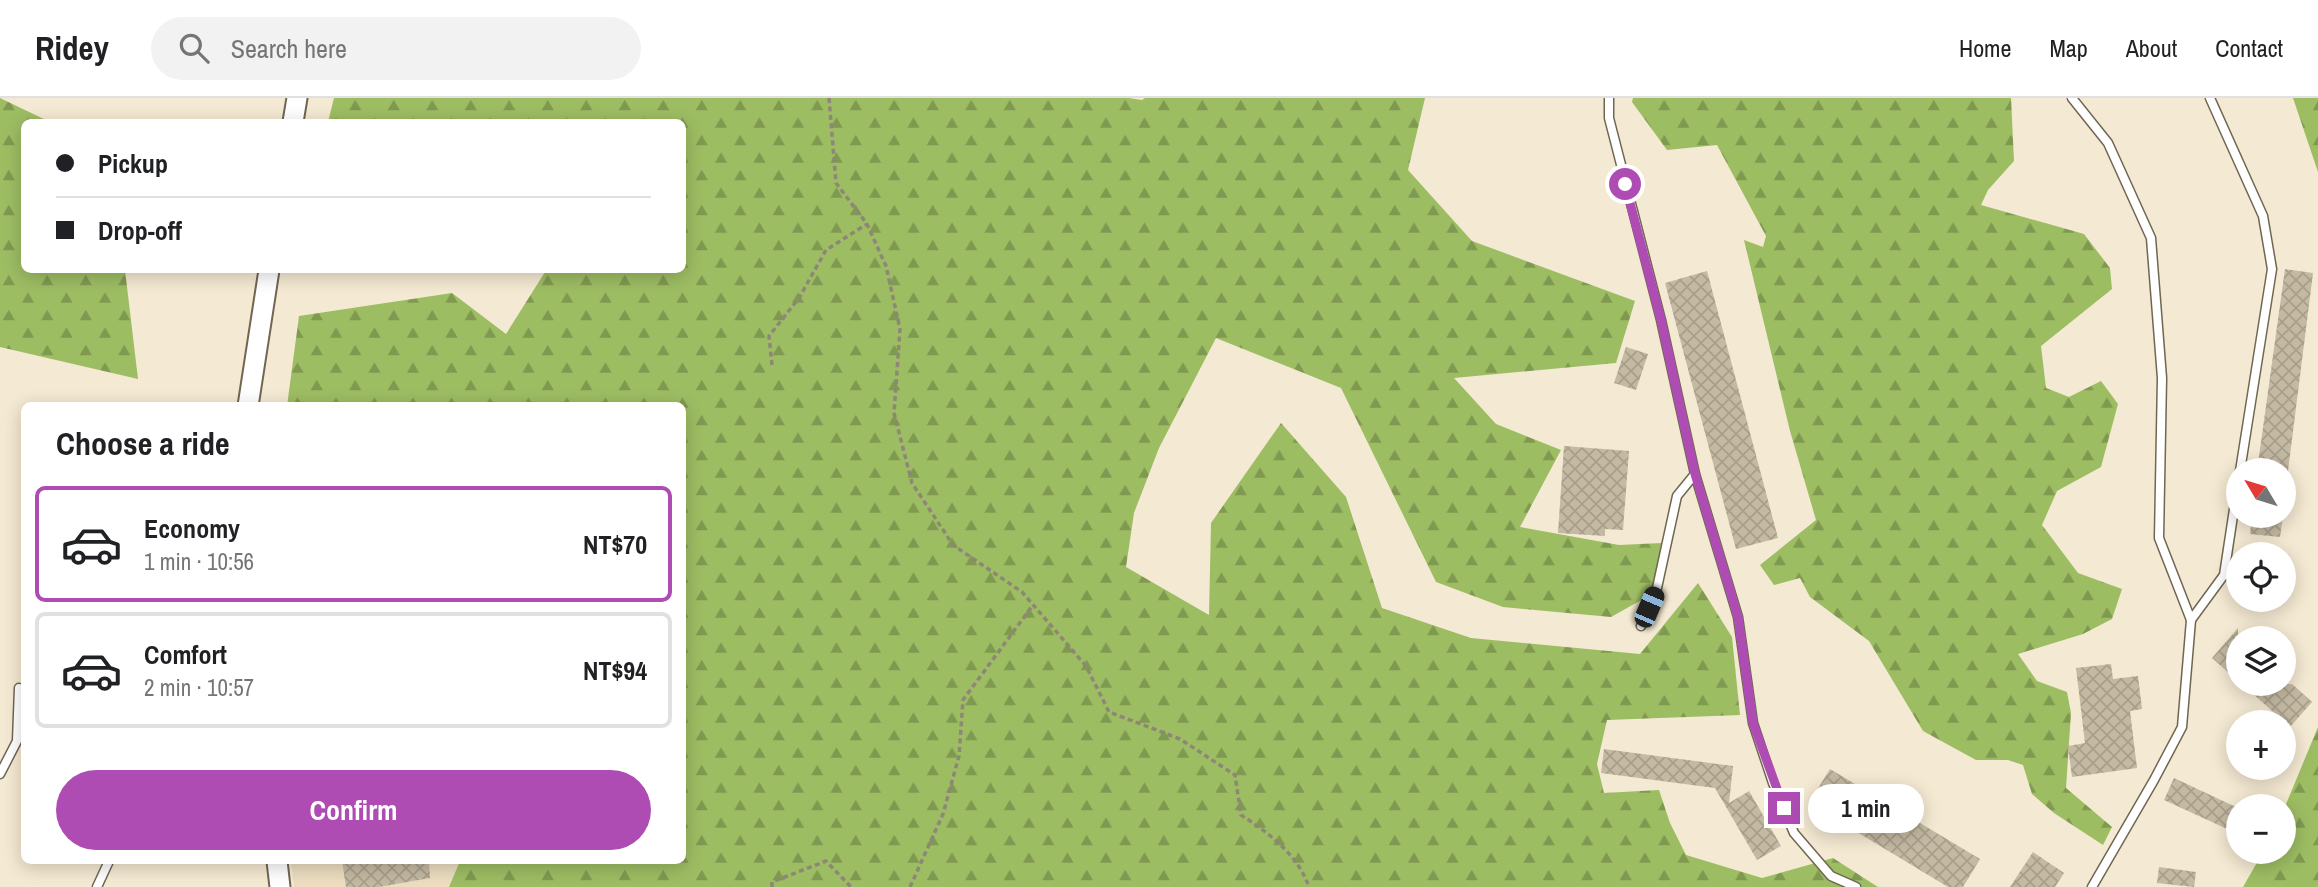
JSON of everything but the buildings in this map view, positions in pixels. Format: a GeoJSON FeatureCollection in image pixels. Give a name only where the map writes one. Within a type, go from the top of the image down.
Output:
{"type":"FeatureCollection","features":[{"type":"Feature","properties":{"kind":"street"},"geometry":{"type":"LineString","coordinates":[[294,119],[297,98]]}},
{"type":"Feature","properties":{"kind":"street"},"geometry":{"type":"LineString","coordinates":[[249,402],[270,273]]}},
{"type":"Feature","properties":{"kind":"street"},"geometry":{"type":"LineString","coordinates":[[277,864],[280,887]]}},
{"type":"Feature","properties":{"kind":"lane"},"geometry":{"type":"LineString","coordinates":[[1609,98],[1609,118],[1661,320],[1695,474],[1738,617],[1753,723],[1773,783],[1794,833],[1831,876],[1856,887]]}},
{"type":"Feature","properties":{"kind":"lane"},"geometry":{"type":"LineString","coordinates":[[2072,98],[2108,143],[2151,238],[2162,378],[2159,538],[2191,620],[2182,727],[2092,887]]}},
{"type":"Feature","properties":{"kind":"lane"},"geometry":{"type":"LineString","coordinates":[[2210,98],[2263,216],[2272,268],[2242,458]]}},
{"type":"Feature","properties":{"kind":"lane"},"geometry":{"type":"LineString","coordinates":[[1641,626],[1657,589],[1677,496],[1695,474]]}},
{"type":"Feature","properties":{"kind":"lane"},"geometry":{"type":"LineString","coordinates":[[2191,620],[2224,575],[2231,528]]}},
{"type":"Feature","properties":{"kind":"lane"},"geometry":{"type":"LineString","coordinates":[[0,774],[17,741],[19,688]]}},
{"type":"Feature","properties":{"kind":"lane"},"geometry":{"type":"LineString","coordinates":[[97,887],[108,864]]}},
{"type":"Feature","properties":{"kind":"path"},"geometry":{"type":"LineString","coordinates":[[829,98],[836,183],[867,224],[887,266],[900,328],[894,413],[912,483],[953,545],[1022,592],[1034,605],[1086,666],[1109,712],[1180,739],[1235,775],[1241,815],[1265,830],[1303,869],[1309,887]]}},
{"type":"Feature","properties":{"kind":"path"},"geometry":{"type":"LineString","coordinates":[[772,365],[769,337],[799,298],[826,250],[867,224]]}},
{"type":"Feature","properties":{"kind":"path"},"geometry":{"type":"LineString","coordinates":[[910,887],[943,814],[959,756],[963,700],[1034,605]]}},
{"type":"Feature","properties":{"kind":"path"},"geometry":{"type":"LineString","coordinates":[[772,887],[772,883],[826,861],[851,887]]}},
{"type":"Feature","properties":{"kind":"shaded area"},"geometry":{"type":"Polygon","coordinates":[[[291,864],[459,864],[449,887],[294,887],[291,864]]]}},
{"type":"Feature","properties":{"kind":"green space"},"geometry":{"type":"Polygon","coordinates":[[[0,98],[44,119],[21,119],[21,273],[125,273],[138,379],[0,347],[0,98]]]}},
{"type":"Feature","properties":{"kind":"green space"},"geometry":{"type":"Polygon","coordinates":[[[334,98],[1425,98],[1408,170],[1472,241],[1635,301],[1616,363],[1454,378],[1496,424],[1561,450],[1520,527],[1619,545],[1662,543],[1661,589],[1611,617],[1503,607],[1436,582],[1341,388],[1216,338],[1159,448],[1134,513],[1126,567],[1209,615],[1211,523],[1281,423],[1346,497],[1382,608],[1471,638],[1640,654],[1698,583],[1732,637],[1740,715],[1607,720],[1597,764],[1604,793],[1659,790],[1670,823],[1686,855],[1762,878],[1833,858],[1878,887],[449,887],[459,864],[686,864],[686,402],[288,402],[299,316],[452,293],[506,334],[544,273],[686,273],[686,119],[329,119],[334,98]]]}},
{"type":"Feature","properties":{"kind":"green space"},"geometry":{"type":"Polygon","coordinates":[[[1633,98],[2011,98],[2014,161],[1988,190],[1981,205],[2084,234],[2110,268],[2112,289],[2041,346],[2046,388],[2069,397],[2101,381],[2118,404],[2101,467],[2057,491],[2042,525],[2078,573],[2122,589],[2112,619],[2083,634],[2018,654],[2037,681],[2067,692],[2071,713],[2066,788],[2112,827],[2103,845],[2054,813],[2032,794],[2023,765],[2008,760],[1976,760],[1923,731],[1869,641],[1810,597],[1800,578],[1774,585],[1760,565],[1816,520],[1790,431],[1744,240],[1763,247],[1766,236],[1717,145],[1667,150],[1632,102],[1633,98]]]}},
{"type":"Feature","properties":{"kind":"green space"},"geometry":{"type":"Polygon","coordinates":[[[2293,98],[2318,98],[2318,172],[2293,98]]]}},
{"type":"Feature","properties":{"kind":"green space"},"geometry":{"type":"Polygon","coordinates":[[[2318,727],[2318,887],[2243,887],[2256,864],[2296,864],[2296,794],[2290,794],[2318,727]]]}},
{"type":"Feature","properties":{"kind":"route"},"geometry":{"type":"LineString","coordinates":[[1625,184],[1661,320],[1695,474],[1738,617],[1753,723],[1784,808]]}}]}
